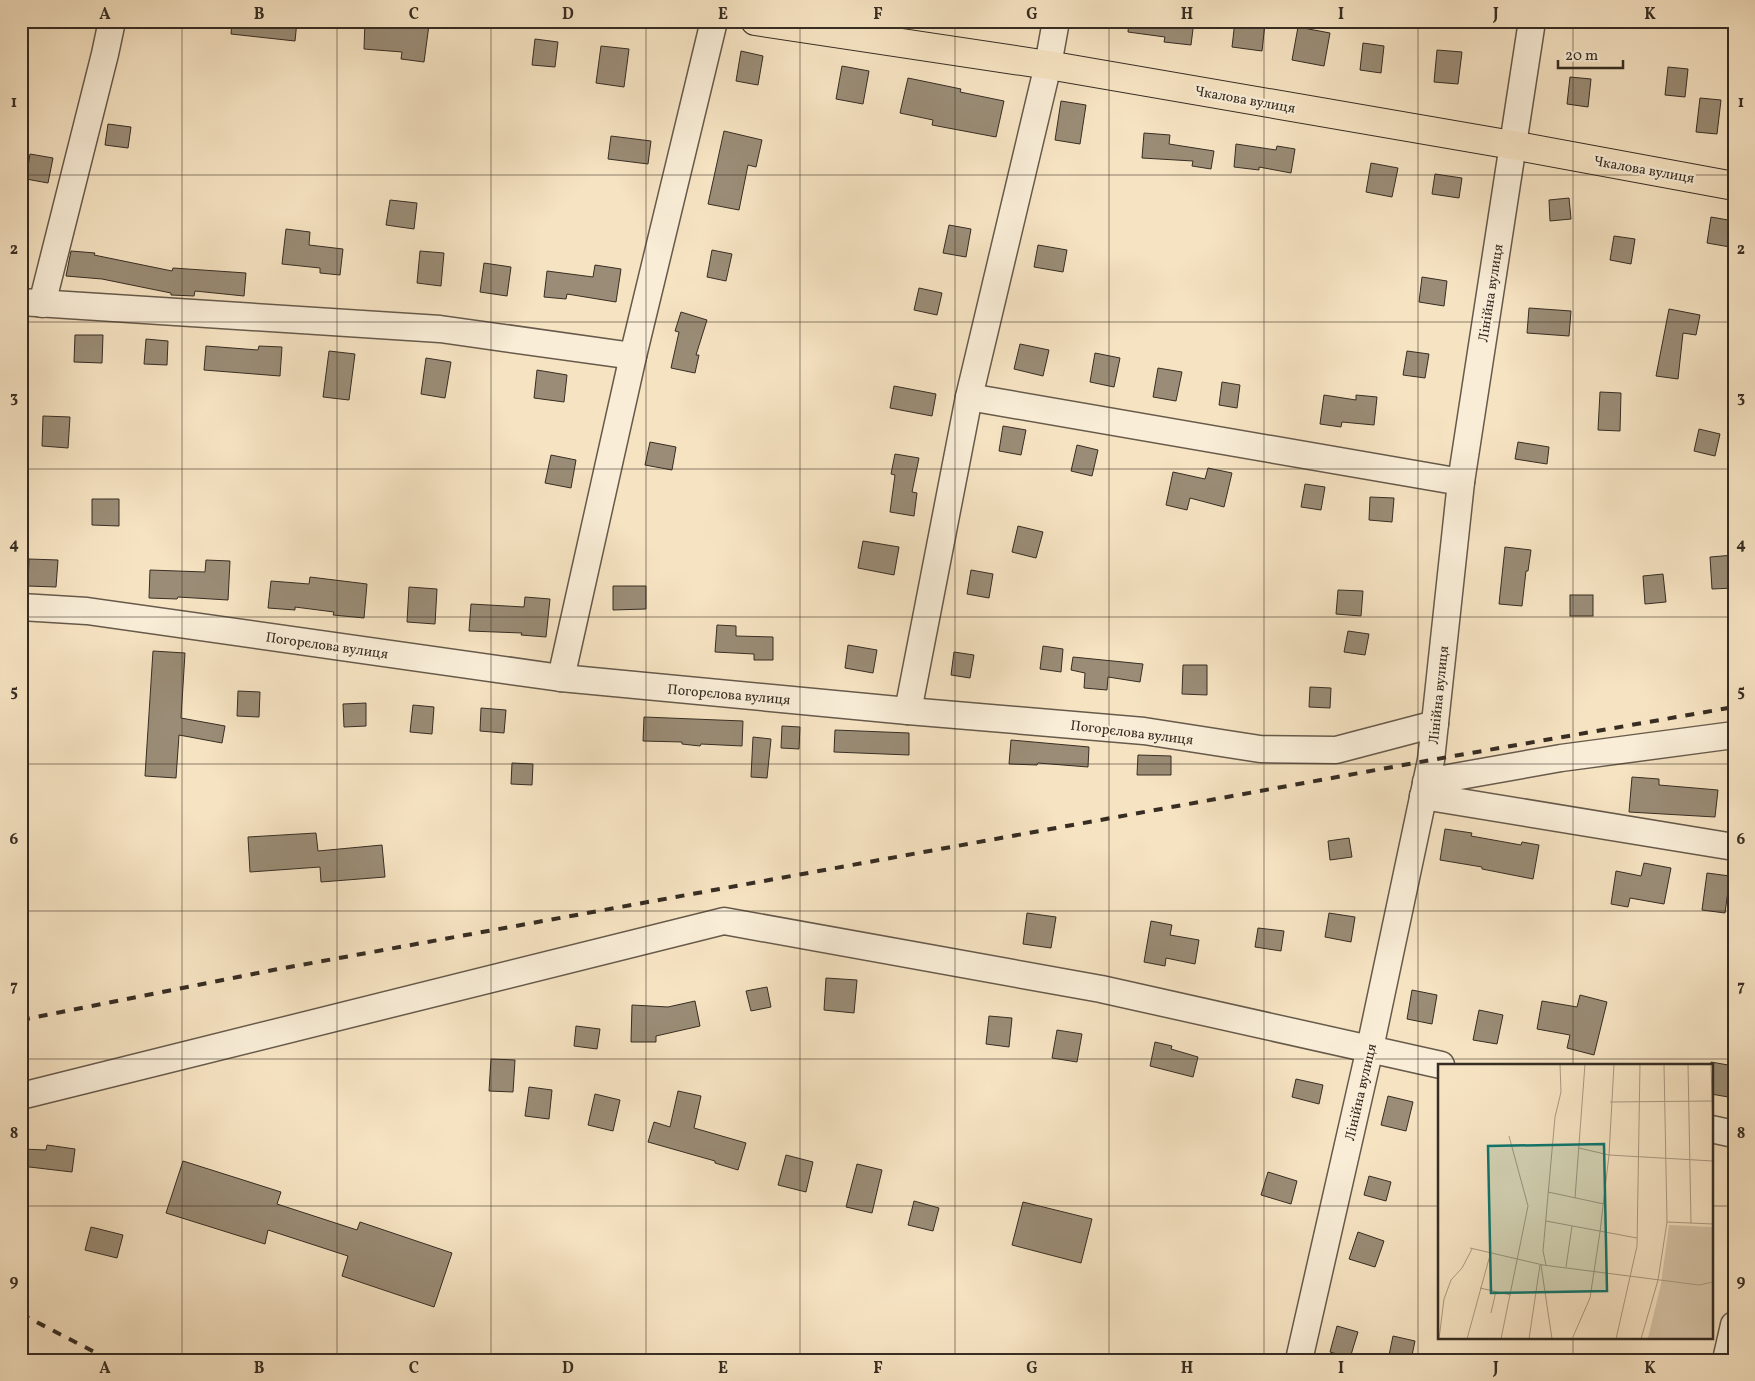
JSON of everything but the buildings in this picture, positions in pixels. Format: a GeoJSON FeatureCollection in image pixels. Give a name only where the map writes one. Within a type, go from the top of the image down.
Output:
{"type":"FeatureCollection","features":[{"type":"Feature","properties":{"kind":"main road","name":"Чкалова вулиця"},"geometry":{"type":"LineString","coordinates":[[755,21],[1048,65],[1512,145],[1734,186]]}},
{"type":"Feature","properties":{"kind":"street"},"geometry":{"type":"LineString","coordinates":[[112,21],[105,54],[31,303],[440,329],[633,356]]}},
{"type":"Feature","properties":{"kind":"street"},"geometry":{"type":"LineString","coordinates":[[561,678],[633,356],[714,21]]}},
{"type":"Feature","properties":{"kind":"street"},"geometry":{"type":"LineString","coordinates":[[908,710],[969,397],[1048,65],[1056,21]]}},
{"type":"Feature","properties":{"kind":"street","name":"Лінійна вулиця"},"geometry":{"type":"LineString","coordinates":[[1299,1360],[1370,1048],[1431,760],[1461,482],[1532,21]]}},
{"type":"Feature","properties":{"kind":"street"},"geometry":{"type":"LineString","coordinates":[[969,397],[1461,482]]}},
{"type":"Feature","properties":{"kind":"street","name":"Погорєлова вулиця"},"geometry":{"type":"LineString","coordinates":[[21,607],[87,611],[561,678],[1144,731],[1260,749],[1336,750],[1435,724]]}},
{"type":"Feature","properties":{"kind":"street"},"geometry":{"type":"LineString","coordinates":[[1425,789],[1561,758],[1734,735]]}},
{"type":"Feature","properties":{"kind":"street"},"geometry":{"type":"LineString","coordinates":[[1425,789],[1734,847]]}},
{"type":"Feature","properties":{"kind":"street"},"geometry":{"type":"LineString","coordinates":[[21,1096],[724,921],[1101,989],[1438,1064]]}},
{"type":"Feature","properties":{"kind":"street"},"geometry":{"type":"LineString","coordinates":[[1712,1129],[1734,1134]]}},
{"type":"Feature","properties":{"kind":"street"},"geometry":{"type":"LineString","coordinates":[[1726,1360],[1734,1325]]}},
{"type":"Feature","properties":{"kind":"railway"},"geometry":{"type":"LineString","coordinates":[[21,1020],[273,970],[1431,760],[1734,707]]}},
{"type":"Feature","properties":{"kind":"railway"},"geometry":{"type":"LineString","coordinates":[[21,1314],[110,1360]]}}]}
